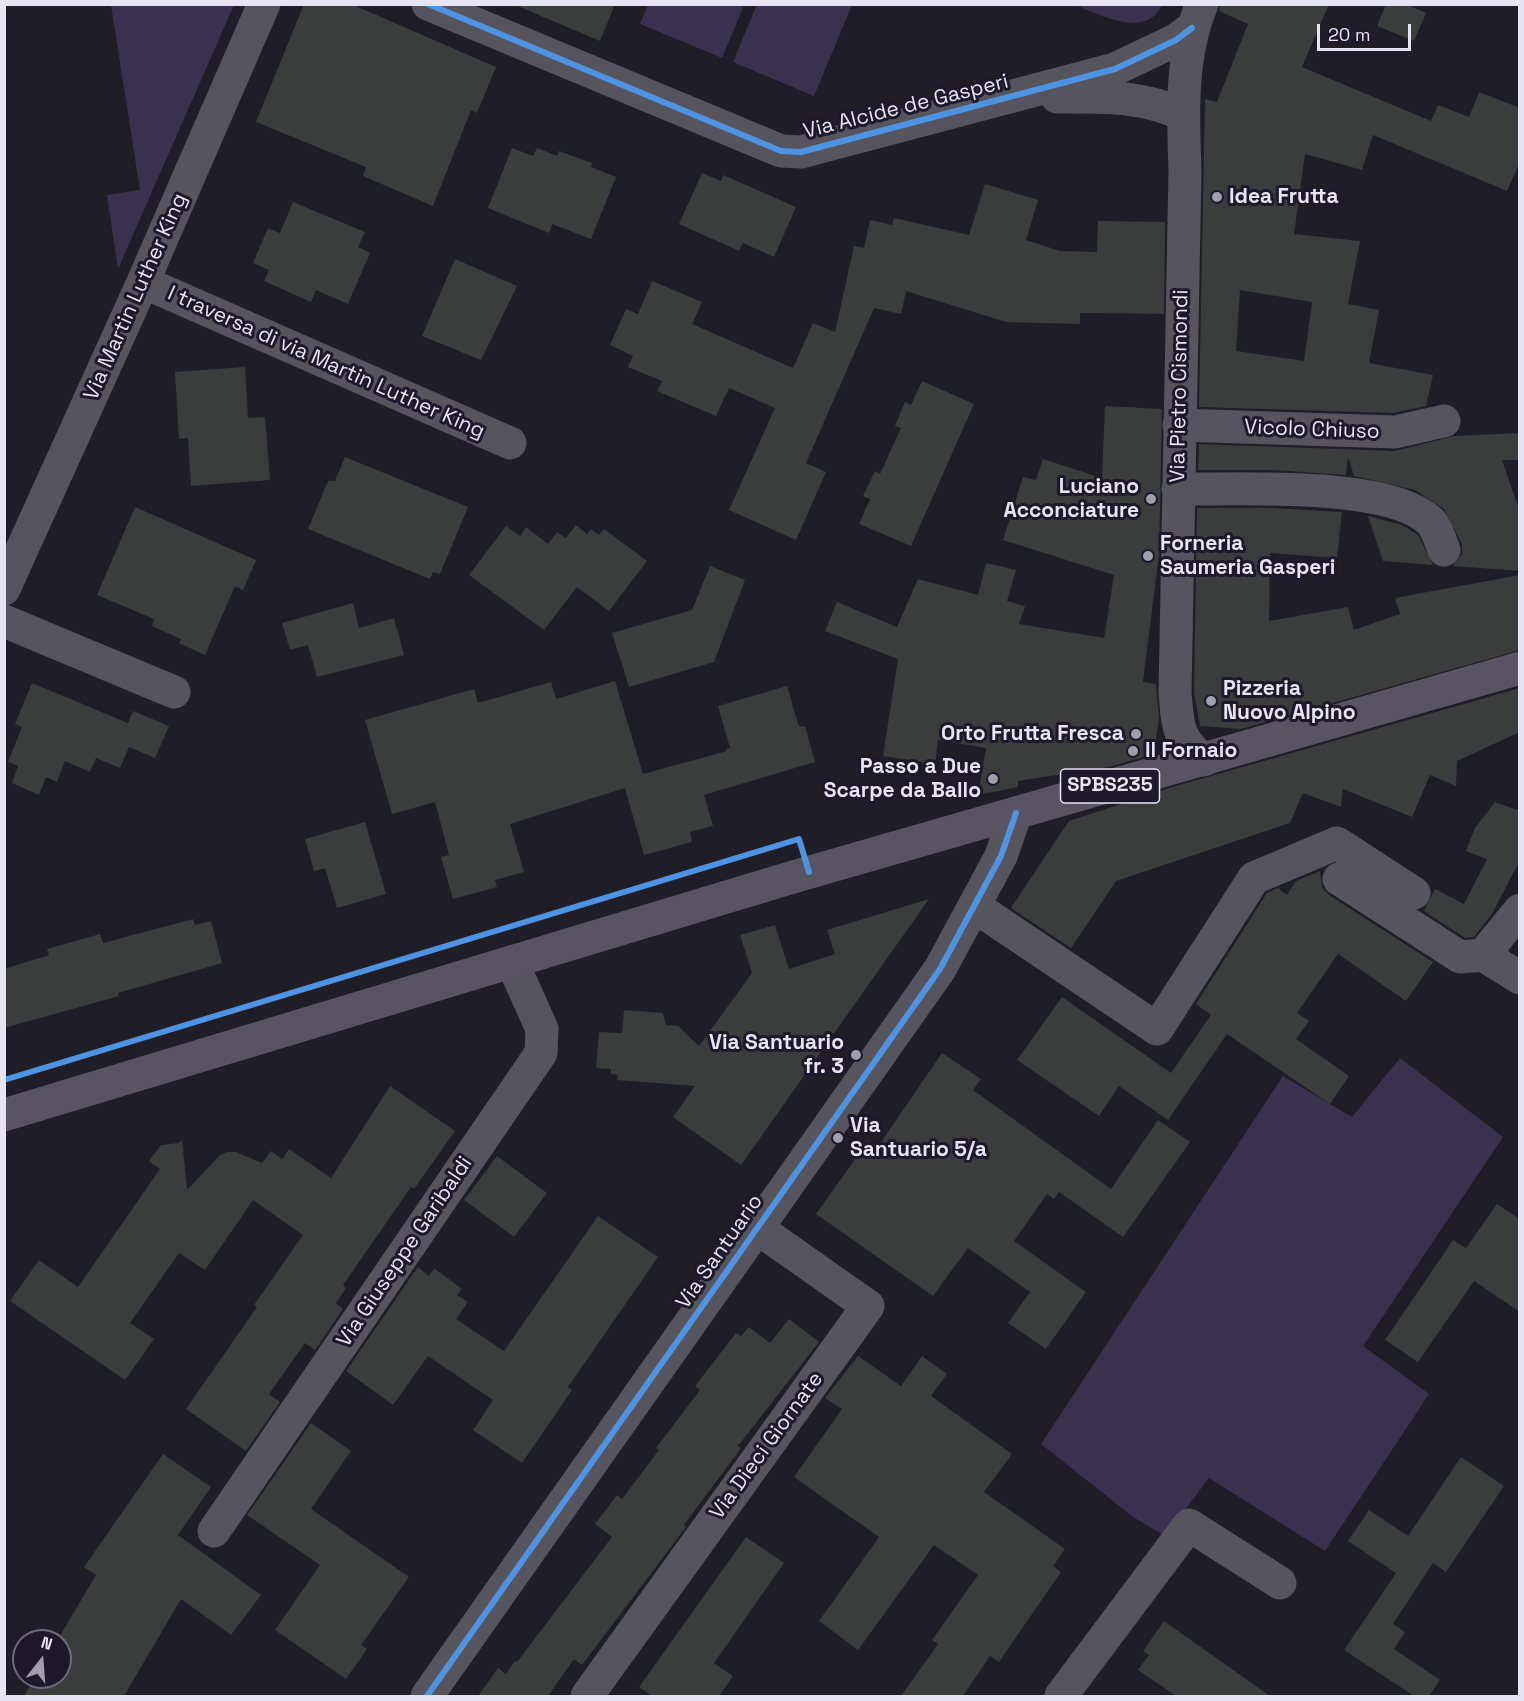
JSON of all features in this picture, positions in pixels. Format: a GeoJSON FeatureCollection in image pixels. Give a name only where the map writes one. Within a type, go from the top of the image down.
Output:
{"type":"FeatureCollection","features":[{"type":"Feature","properties":{"kind":"main road","name":"SPBS235"},"geometry":{"type":"LineString","coordinates":[[4,1115],[1016,813],[1520,668]]}},
{"type":"Feature","properties":{"kind":"street","name":"Via Martin Luther King"},"geometry":{"type":"LineString","coordinates":[[4,589],[143,282],[264,4]]}},
{"type":"Feature","properties":{"kind":"street","name":"Via Alcide de Gasperi"},"geometry":{"type":"LineString","coordinates":[[428,4],[781,151],[811,150],[1115,69],[1176,40],[1197,16]]}},
{"type":"Feature","properties":{"kind":"street","name":"Via Pietro Cismondi"},"geometry":{"type":"LineString","coordinates":[[1197,16],[1186,65],[1183,115],[1185,171],[1175,693],[1179,730],[1186,746],[1204,760]]}},
{"type":"Feature","properties":{"kind":"street","name":"Via Alcide de Gasperi"},"geometry":{"type":"LineString","coordinates":[[995,101],[1054,97],[1128,98],[1160,93],[1168,89],[1181,76],[1186,65]]}},
{"type":"Feature","properties":{"kind":"street","name":"Via Alcide de Gasperi"},"geometry":{"type":"LineString","coordinates":[[1128,98],[1157,104],[1183,115]]}},
{"type":"Feature","properties":{"kind":"street","name":"I traversa di via Martin Luther King"},"geometry":{"type":"LineString","coordinates":[[143,282],[510,443]]}},
{"type":"Feature","properties":{"kind":"street","name":"Vicolo Chiuso"},"geometry":{"type":"LineString","coordinates":[[1179,425],[1395,432],[1444,421]]}},
{"type":"Feature","properties":{"kind":"street"},"geometry":{"type":"LineString","coordinates":[[1178,489],[1350,493],[1415,510],[1432,522],[1444,550]]}},
{"type":"Feature","properties":{"kind":"street"},"geometry":{"type":"LineString","coordinates":[[4,621],[174,692]]}},
{"type":"Feature","properties":{"kind":"street","name":"Via Santuario"},"geometry":{"type":"LineString","coordinates":[[427,1696],[940,969],[1001,856],[1016,813]]}},
{"type":"Feature","properties":{"kind":"street"},"geometry":{"type":"LineString","coordinates":[[974,906],[1157,1029],[1254,878],[1338,843],[1413,893]]}},
{"type":"Feature","properties":{"kind":"street"},"geometry":{"type":"LineString","coordinates":[[1339,879],[1460,957],[1483,955],[1520,978]]}},
{"type":"Feature","properties":{"kind":"street"},"geometry":{"type":"LineString","coordinates":[[1483,955],[1520,910]]}},
{"type":"Feature","properties":{"kind":"street","name":"Via Giuseppe Garibaldi"},"geometry":{"type":"LineString","coordinates":[[214,1531],[541,1053],[542,1029],[512,962]]}},
{"type":"Feature","properties":{"kind":"street","name":"Via Dieci Giornate"},"geometry":{"type":"LineString","coordinates":[[587,1696],[868,1306],[757,1228]]}},
{"type":"Feature","properties":{"kind":"street"},"geometry":{"type":"LineString","coordinates":[[1061,1696],[1189,1525],[1281,1583]]}},
{"type":"Feature","properties":{"kind":"shaded area"},"geometry":{"type":"Polygon","coordinates":[[[648,4],[744,5],[722,58],[640,24],[648,4]]]}},
{"type":"Feature","properties":{"kind":"shaded area"},"geometry":{"type":"Polygon","coordinates":[[[757,4],[852,5],[814,96],[733,62],[757,4]]]}},
{"type":"Feature","properties":{"kind":"shaded area"},"geometry":{"type":"Polygon","coordinates":[[[1162,4],[1155,15],[1145,21],[1134,23],[1122,22],[1075,5],[1162,4]]]}},
{"type":"Feature","properties":{"kind":"shaded area"},"geometry":{"type":"Polygon","coordinates":[[[111,5],[234,5],[118,269],[107,195],[140,190],[111,5]]]}},
{"type":"Feature","properties":{"kind":"shaded area"},"geometry":{"type":"Polygon","coordinates":[[[1400,1058],[1503,1137],[1363,1346],[1429,1394],[1325,1551],[1209,1478],[1165,1536],[1133,1517],[1041,1444],[1283,1076],[1352,1117],[1400,1058]]]}},
{"type":"Feature","properties":{"kind":"building"},"geometry":{"type":"Polygon","coordinates":[[[304,4],[351,4],[496,67],[477,113],[471,110],[433,206],[363,176],[366,167],[256,122],[304,4]]]}},
{"type":"Feature","properties":{"kind":"building"},"geometry":{"type":"Polygon","coordinates":[[[513,4],[615,4],[600,41],[513,4]]]}},
{"type":"Feature","properties":{"kind":"building"},"geometry":{"type":"Polygon","coordinates":[[[1220,4],[1329,4],[1302,67],[1431,121],[1438,105],[1469,117],[1479,92],[1520,108],[1520,161],[1507,191],[1373,135],[1362,170],[1305,154],[1294,234],[1360,241],[1348,304],[1379,310],[1369,363],[1433,375],[1426,406],[1393,413],[1199,407],[1205,99],[1217,102],[1248,24],[1219,11],[1220,4]],[[1240,290],[1236,351],[1304,361],[1312,302],[1240,290]]]}},
{"type":"Feature","properties":{"kind":"building"},"geometry":{"type":"Polygon","coordinates":[[[1386,4],[1406,4],[1426,13],[1414,41],[1377,26],[1386,4]]]}},
{"type":"Feature","properties":{"kind":"building"},"geometry":{"type":"Polygon","coordinates":[[[512,148],[533,156],[537,148],[557,156],[559,151],[592,163],[591,167],[616,177],[591,239],[552,224],[549,233],[488,208],[512,148]]]}},
{"type":"Feature","properties":{"kind":"building"},"geometry":{"type":"Polygon","coordinates":[[[702,173],[721,181],[723,175],[796,207],[774,257],[743,243],[739,251],[679,224],[702,173]]]}},
{"type":"Feature","properties":{"kind":"building"},"geometry":{"type":"Polygon","coordinates":[[[985,184],[1038,200],[1026,240],[1060,251],[1097,252],[1098,221],[1165,222],[1164,314],[1080,313],[1080,324],[1006,322],[906,291],[901,314],[874,308],[806,463],[826,472],[796,540],[729,510],[775,408],[729,388],[716,416],[657,391],[662,381],[628,367],[633,356],[610,345],[626,309],[638,314],[652,281],[702,302],[692,324],[793,368],[813,323],[835,332],[854,246],[864,248],[870,220],[892,225],[894,218],[969,235],[985,184]]]}},
{"type":"Feature","properties":{"kind":"building"},"geometry":{"type":"Polygon","coordinates":[[[293,202],[365,232],[358,247],[370,253],[348,304],[316,290],[311,302],[264,281],[269,270],[253,263],[268,228],[280,233],[293,202]]]}},
{"type":"Feature","properties":{"kind":"building"},"geometry":{"type":"Polygon","coordinates":[[[455,259],[517,286],[481,360],[422,336],[455,259]]]}},
{"type":"Feature","properties":{"kind":"building"},"geometry":{"type":"Polygon","coordinates":[[[245,367],[248,418],[265,417],[270,480],[191,486],[188,438],[179,439],[175,372],[245,367]]]}},
{"type":"Feature","properties":{"kind":"building"},"geometry":{"type":"Polygon","coordinates":[[[922,381],[974,404],[911,546],[859,524],[870,499],[863,496],[875,471],[880,474],[901,428],[895,426],[905,402],[911,405],[922,381]]]}},
{"type":"Feature","properties":{"kind":"building"},"geometry":{"type":"Polygon","coordinates":[[[1105,406],[1162,409],[1159,555],[1143,682],[1156,684],[1159,718],[1154,754],[1109,767],[1018,781],[1018,787],[978,795],[986,748],[938,740],[935,764],[883,756],[898,659],[825,631],[837,602],[897,627],[918,579],[978,595],[986,563],[1016,570],[1007,601],[1025,606],[1019,624],[1104,638],[1114,575],[1003,540],[1023,477],[1036,480],[1043,459],[1102,478],[1105,406]]]}},
{"type":"Feature","properties":{"kind":"building"},"geometry":{"type":"Polygon","coordinates":[[[1520,433],[1520,460],[1502,460],[1520,512],[1520,571],[1453,566],[1462,554],[1462,544],[1444,509],[1415,490],[1354,476],[1348,457],[1346,475],[1273,470],[1198,470],[1199,444],[1395,451],[1454,436],[1520,433]]]}},
{"type":"Feature","properties":{"kind":"building"},"geometry":{"type":"Polygon","coordinates":[[[345,457],[468,507],[440,574],[433,572],[430,579],[308,529],[328,481],[335,481],[345,457]]]}},
{"type":"Feature","properties":{"kind":"building"},"geometry":{"type":"Polygon","coordinates":[[[135,507],[256,560],[243,590],[235,586],[205,655],[179,643],[181,639],[152,626],[154,619],[97,595],[135,507]]]}},
{"type":"Feature","properties":{"kind":"building"},"geometry":{"type":"Polygon","coordinates":[[[1197,508],[1272,508],[1342,512],[1337,558],[1270,553],[1269,621],[1348,607],[1354,630],[1400,614],[1395,598],[1520,575],[1520,650],[1241,729],[1200,726],[1194,692],[1197,508]]]}},
{"type":"Feature","properties":{"kind":"building"},"geometry":{"type":"Polygon","coordinates":[[[1368,516],[1402,525],[1418,535],[1433,565],[1383,561],[1368,516]]]}},
{"type":"Feature","properties":{"kind":"building"},"geometry":{"type":"Polygon","coordinates":[[[576,525],[587,534],[591,529],[599,535],[604,529],[647,561],[609,611],[577,587],[544,630],[469,575],[506,526],[520,536],[526,527],[548,544],[557,532],[566,538],[576,525]]]}},
{"type":"Feature","properties":{"kind":"building"},"geometry":{"type":"Polygon","coordinates":[[[710,566],[745,580],[714,662],[629,687],[612,633],[692,610],[710,566]]]}},
{"type":"Feature","properties":{"kind":"building"},"geometry":{"type":"Polygon","coordinates":[[[353,603],[359,628],[394,618],[404,655],[317,677],[308,645],[290,650],[282,623],[353,603]]]}},
{"type":"Feature","properties":{"kind":"building"},"geometry":{"type":"Polygon","coordinates":[[[615,681],[643,774],[727,751],[726,749],[730,748],[718,706],[787,686],[799,727],[805,726],[815,762],[704,795],[713,826],[690,832],[692,842],[644,855],[625,788],[510,824],[524,872],[495,880],[497,887],[453,899],[441,857],[449,855],[435,802],[392,814],[365,720],[474,689],[478,703],[551,682],[556,699],[615,681]]]}},
{"type":"Feature","properties":{"kind":"building"},"geometry":{"type":"Polygon","coordinates":[[[32,683],[128,723],[133,711],[169,726],[155,758],[129,747],[120,768],[96,758],[90,772],[65,761],[57,782],[46,777],[39,795],[12,783],[18,766],[8,762],[22,727],[15,724],[32,683]]]}},
{"type":"Feature","properties":{"kind":"building"},"geometry":{"type":"Polygon","coordinates":[[[1520,688],[1520,732],[1457,761],[1456,786],[1430,775],[1412,817],[1343,789],[1341,807],[1303,793],[1290,823],[1116,881],[1071,948],[1011,908],[1069,821],[1176,786],[1520,688]]]}},
{"type":"Feature","properties":{"kind":"building"},"geometry":{"type":"Polygon","coordinates":[[[1495,802],[1520,811],[1520,860],[1492,914],[1474,937],[1465,938],[1424,911],[1435,889],[1464,904],[1487,859],[1466,851],[1475,828],[1495,802]]]}},
{"type":"Feature","properties":{"kind":"building"},"geometry":{"type":"Polygon","coordinates":[[[365,822],[386,894],[337,908],[325,868],[314,871],[305,839],[365,822]]]}},
{"type":"Feature","properties":{"kind":"building"},"geometry":{"type":"Polygon","coordinates":[[[1320,871],[1322,887],[1329,895],[1433,962],[1406,1001],[1338,954],[1297,1013],[1309,1021],[1296,1039],[1349,1076],[1330,1104],[1227,1034],[1168,1120],[1119,1086],[1099,1116],[1017,1060],[1062,997],[1171,1073],[1211,1015],[1196,1004],[1267,893],[1278,888],[1287,895],[1296,881],[1320,871]]]}},
{"type":"Feature","properties":{"kind":"building"},"geometry":{"type":"Polygon","coordinates":[[[929,899],[741,1165],[673,1117],[695,1086],[617,1080],[618,1075],[611,1074],[611,1069],[596,1068],[599,1032],[622,1033],[624,1010],[663,1013],[666,1025],[678,1026],[699,1046],[752,973],[740,935],[775,925],[789,969],[835,954],[827,930],[929,899]]]}},
{"type":"Feature","properties":{"kind":"building"},"geometry":{"type":"Polygon","coordinates":[[[193,919],[195,925],[211,921],[222,963],[118,993],[119,996],[4,1028],[4,969],[49,955],[47,949],[100,934],[103,943],[193,919]]]}},
{"type":"Feature","properties":{"kind":"building"},"geometry":{"type":"Polygon","coordinates":[[[942,1053],[981,1079],[973,1090],[1111,1189],[1158,1120],[1190,1142],[1123,1237],[1059,1192],[1054,1199],[1047,1194],[1014,1241],[1086,1292],[1046,1349],[1008,1323],[1030,1292],[968,1248],[933,1296],[816,1214],[868,1141],[877,1148],[942,1053]]]}},
{"type":"Feature","properties":{"kind":"building"},"geometry":{"type":"Polygon","coordinates":[[[390,1086],[455,1131],[414,1189],[411,1187],[343,1285],[346,1288],[336,1303],[343,1309],[315,1350],[305,1343],[269,1394],[280,1402],[246,1451],[186,1409],[257,1307],[254,1305],[303,1235],[253,1200],[205,1270],[179,1253],[130,1323],[154,1339],[125,1380],[10,1301],[39,1260],[78,1287],[160,1169],[149,1161],[161,1145],[179,1143],[182,1139],[187,1190],[220,1155],[228,1152],[236,1152],[262,1163],[271,1151],[282,1159],[289,1149],[331,1178],[390,1086]]]}},
{"type":"Feature","properties":{"kind":"building"},"geometry":{"type":"Polygon","coordinates":[[[497,1156],[547,1193],[514,1237],[464,1200],[497,1156]]]}},
{"type":"Feature","properties":{"kind":"building"},"geometry":{"type":"Polygon","coordinates":[[[1497,1204],[1520,1219],[1520,1312],[1474,1281],[1418,1362],[1385,1340],[1453,1240],[1466,1248],[1497,1204]]]}},
{"type":"Feature","properties":{"kind":"building"},"geometry":{"type":"Polygon","coordinates":[[[598,1216],[658,1257],[568,1387],[572,1390],[522,1463],[473,1430],[493,1400],[428,1356],[393,1405],[346,1371],[418,1267],[429,1276],[434,1268],[462,1289],[457,1295],[468,1302],[456,1319],[504,1351],[598,1216]]]}},
{"type":"Feature","properties":{"kind":"building"},"geometry":{"type":"Polygon","coordinates":[[[789,1319],[819,1342],[738,1446],[741,1448],[684,1525],[686,1527],[582,1665],[574,1659],[548,1696],[478,1696],[498,1668],[506,1674],[515,1661],[517,1662],[612,1537],[595,1524],[617,1495],[622,1499],[659,1450],[656,1448],[700,1390],[695,1386],[736,1333],[741,1336],[749,1327],[770,1343],[789,1319]]]}},
{"type":"Feature","properties":{"kind":"building"},"geometry":{"type":"Polygon","coordinates":[[[858,1356],[901,1386],[922,1356],[947,1374],[931,1396],[1012,1454],[984,1492],[1065,1549],[1053,1566],[1061,1572],[999,1662],[990,1656],[963,1696],[901,1696],[938,1644],[932,1640],[978,1575],[934,1545],[858,1650],[819,1621],[879,1537],[794,1477],[842,1409],[825,1398],[858,1356]]]}},
{"type":"Feature","properties":{"kind":"building"},"geometry":{"type":"Polygon","coordinates":[[[311,1423],[351,1451],[311,1509],[409,1577],[361,1645],[367,1649],[346,1679],[275,1630],[320,1565],[247,1515],[311,1423]]]}},
{"type":"Feature","properties":{"kind":"building"},"geometry":{"type":"Polygon","coordinates":[[[163,1454],[211,1487],[178,1535],[261,1595],[231,1635],[181,1599],[124,1696],[24,1696],[28,1689],[72,1689],[72,1629],[64,1629],[96,1575],[84,1567],[163,1454]]]}},
{"type":"Feature","properties":{"kind":"building"},"geometry":{"type":"Polygon","coordinates":[[[1461,1457],[1504,1486],[1446,1572],[1433,1563],[1393,1624],[1405,1632],[1394,1649],[1440,1680],[1429,1696],[1414,1696],[1344,1650],[1396,1573],[1348,1541],[1369,1510],[1408,1536],[1461,1457]]]}},
{"type":"Feature","properties":{"kind":"building"},"geometry":{"type":"Polygon","coordinates":[[[746,1537],[784,1563],[714,1663],[733,1676],[719,1696],[652,1696],[639,1687],[746,1537]]]}},
{"type":"Feature","properties":{"kind":"building"},"geometry":{"type":"Polygon","coordinates":[[[1164,1621],[1270,1696],[1176,1696],[1138,1670],[1149,1655],[1143,1651],[1164,1621]]]}},
{"type":"Feature","properties":{"kind":"cycle path"},"geometry":{"type":"LineString","coordinates":[[428,4],[781,151],[801,152],[1115,69],[1176,40],[1192,28]]}},
{"type":"Feature","properties":{"kind":"cycle path"},"geometry":{"type":"LineString","coordinates":[[427,1696],[940,969],[1001,856],[1016,813]]}},
{"type":"Feature","properties":{"kind":"cycle path"},"geometry":{"type":"LineString","coordinates":[[4,1080],[799,839],[809,872]]}},
{"type":"Feature","properties":{"kind":"place","name":"Idea Frutta"},"geometry":{"type":"Point","coordinates":[1217,197]}},
{"type":"Feature","properties":{"kind":"place","name":"Luciano Acconciature"},"geometry":{"type":"Point","coordinates":[1151,499]}},
{"type":"Feature","properties":{"kind":"place","name":"Forneria Saumeria Gasperi"},"geometry":{"type":"Point","coordinates":[1148,556]}},
{"type":"Feature","properties":{"kind":"place","name":"Pizzeria Nuovo Alpino"},"geometry":{"type":"Point","coordinates":[1211,701]}},
{"type":"Feature","properties":{"kind":"place","name":"Orto Frutta Fresca"},"geometry":{"type":"Point","coordinates":[1136,734]}},
{"type":"Feature","properties":{"kind":"place","name":"Il Fornaio"},"geometry":{"type":"Point","coordinates":[1133,751]}},
{"type":"Feature","properties":{"kind":"place","name":"Passo a Due Scarpe da Ballo"},"geometry":{"type":"Point","coordinates":[993,779]}},
{"type":"Feature","properties":{"kind":"place","name":"Via Santuario fr. 3"},"geometry":{"type":"Point","coordinates":[856,1055]}},
{"type":"Feature","properties":{"kind":"place","name":"Via Santuario 5/a"},"geometry":{"type":"Point","coordinates":[838,1138]}}]}
